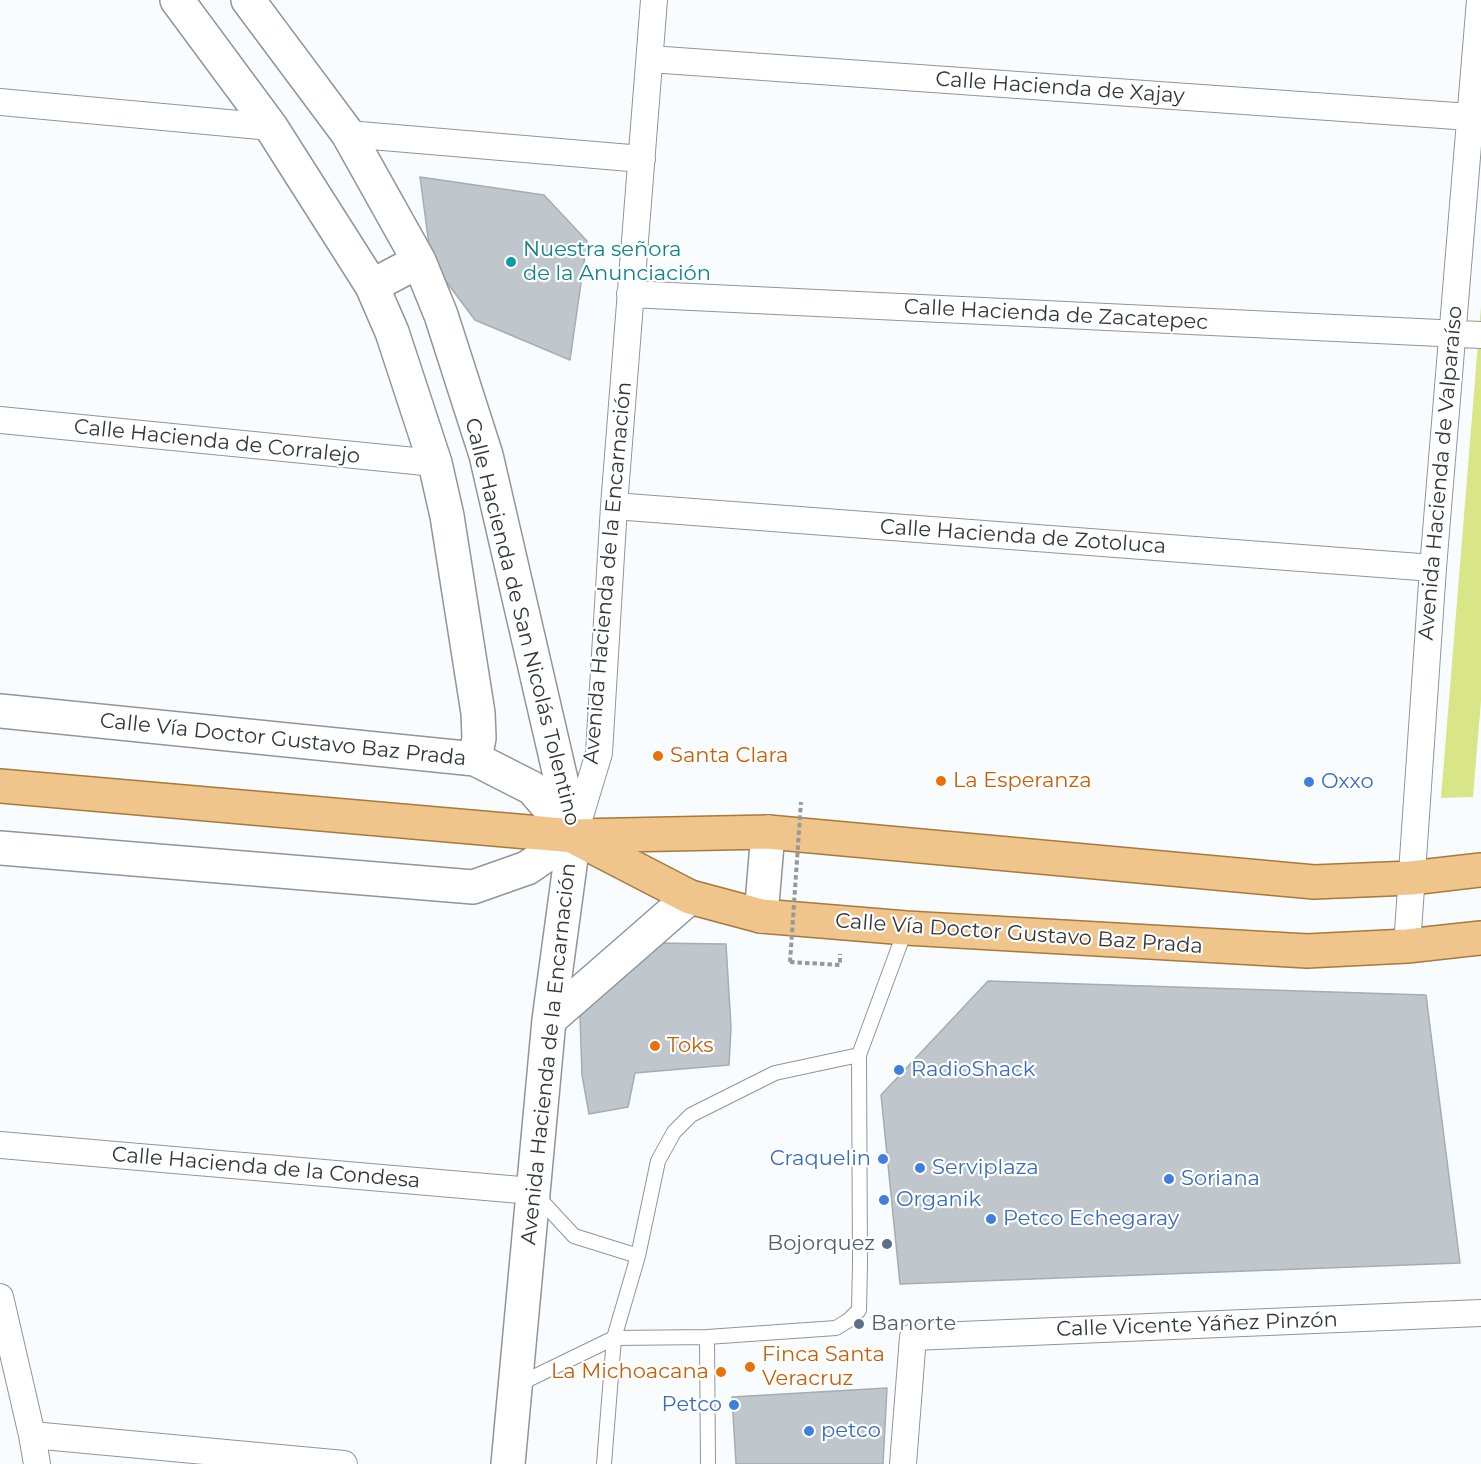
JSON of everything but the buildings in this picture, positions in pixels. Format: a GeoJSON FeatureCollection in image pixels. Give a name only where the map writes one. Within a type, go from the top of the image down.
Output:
{"type":"FeatureCollection","features":[{"type":"Feature","properties":{"kind":"main road"},"geometry":{"type":"LineString","coordinates":[[177,0],[271,126],[372,286],[392,332],[435,464],[447,516],[478,713],[479,738],[475,759]]}},
{"type":"Feature","properties":{"kind":"main road","name":"Calle Hacienda de San Nicolás Tolentino"},"geometry":{"type":"LineString","coordinates":[[248,0],[348,134],[419,261],[441,315],[486,455],[574,836]]}},
{"type":"Feature","properties":{"kind":"main road"},"geometry":{"type":"LineString","coordinates":[[372,286],[419,261]]}},
{"type":"Feature","properties":{"kind":"main road","name":"Calle Vía Doctor Gustavo Baz Prada"},"geometry":{"type":"LineString","coordinates":[[0,711],[475,759],[532,789],[574,836],[690,897],[761,916],[906,928],[1307,951],[1407,946],[1481,938]]}},
{"type":"Feature","properties":{"kind":"main road","name":"Calle Vía Doctor Gustavo Baz Prada"},"geometry":{"type":"LineString","coordinates":[[0,786],[574,836],[768,832],[1314,882],[1411,878],[1481,870]]}},
{"type":"Feature","properties":{"kind":"main road"},"geometry":{"type":"LineString","coordinates":[[761,916],[768,832]]}},
{"type":"Feature","properties":{"kind":"main road"},"geometry":{"type":"LineString","coordinates":[[0,848],[473,887],[527,868],[574,836]]}},
{"type":"Feature","properties":{"kind":"main road","name":"Avenida Hacienda de la Encarnación"},"geometry":{"type":"LineString","coordinates":[[508,1464],[549,1020],[574,836]]}},
{"type":"Feature","properties":{"kind":"main road"},"geometry":{"type":"LineString","coordinates":[[549,1020],[690,897]]}},
{"type":"Feature","properties":{"kind":"street","name":"Avenida Hacienda de la Encarnación"},"geometry":{"type":"LineString","coordinates":[[574,836],[599,753],[614,506],[654,0]]}},
{"type":"Feature","properties":{"kind":"street","name":"Avenida Hacienda de Valparaíso"},"geometry":{"type":"LineString","coordinates":[[1407,946],[1433,568],[1480,0]]}},
{"type":"Feature","properties":{"kind":"street","name":"Calle Hacienda de Xajay"},"geometry":{"type":"LineString","coordinates":[[650,59],[1470,117]]}},
{"type":"Feature","properties":{"kind":"street"},"geometry":{"type":"LineString","coordinates":[[0,102],[271,126]]}},
{"type":"Feature","properties":{"kind":"street"},"geometry":{"type":"LineString","coordinates":[[348,134],[642,159]]}},
{"type":"Feature","properties":{"kind":"street","name":"Calle Hacienda de Zacatepec"},"geometry":{"type":"LineString","coordinates":[[630,294],[1481,334]]}},
{"type":"Feature","properties":{"kind":"street","name":"Calle Hacienda de Corralejo"},"geometry":{"type":"LineString","coordinates":[[0,420],[435,464]]}},
{"type":"Feature","properties":{"kind":"street","name":"Calle Hacienda de Zotoluca"},"geometry":{"type":"LineString","coordinates":[[614,506],[1433,568]]}},
{"type":"Feature","properties":{"kind":"street","name":"Calle Hacienda de la Condesa"},"geometry":{"type":"LineString","coordinates":[[0,1145],[532,1191]]}},
{"type":"Feature","properties":{"kind":"street"},"geometry":{"type":"LineString","coordinates":[[0,1297],[37,1464]]}},
{"type":"Feature","properties":{"kind":"street","name":"Calle Vicente Yáñez Pinzón"},"geometry":{"type":"LineString","coordinates":[[903,1464],[913,1337],[1481,1313]]}},
{"type":"Feature","properties":{"kind":"street"},"geometry":{"type":"LineString","coordinates":[[32,1435],[344,1464]]}},
{"type":"Feature","properties":{"kind":"lane"},"geometry":{"type":"LineString","coordinates":[[515,1386],[614,1338],[707,1337],[836,1328],[859,1310],[859,1055],[906,928]]}},
{"type":"Feature","properties":{"kind":"lane"},"geometry":{"type":"LineString","coordinates":[[604,1464],[614,1338],[638,1256],[658,1161],[674,1132],[691,1115],[775,1073],[859,1055]]}},
{"type":"Feature","properties":{"kind":"lane"},"geometry":{"type":"LineString","coordinates":[[532,1191],[574,1236],[638,1256]]}},
{"type":"Feature","properties":{"kind":"lane"},"geometry":{"type":"LineString","coordinates":[[707,1337],[708,1464]]}},
{"type":"Feature","properties":{"kind":"path"},"geometry":{"type":"LineString","coordinates":[[801,802],[790,962],[840,965]]}},
{"type":"Feature","properties":{"kind":"green space"},"geometry":{"type":"Polygon","coordinates":[[[1481,306],[1481,701],[1473,797],[1441,798],[1481,306]]]}},
{"type":"Feature","properties":{"kind":"place","name":"Nuestra señora de la Anunciación"},"geometry":{"type":"Point","coordinates":[511,262]}},
{"type":"Feature","properties":{"kind":"place","name":"Santa Clara"},"geometry":{"type":"Point","coordinates":[658,756]}},
{"type":"Feature","properties":{"kind":"place","name":"La Esperanza"},"geometry":{"type":"Point","coordinates":[941,781]}},
{"type":"Feature","properties":{"kind":"place","name":"Oxxo"},"geometry":{"type":"Point","coordinates":[1309,782]}},
{"type":"Feature","properties":{"kind":"place","name":"Toks"},"geometry":{"type":"Point","coordinates":[655,1046]}},
{"type":"Feature","properties":{"kind":"place","name":"RadioShack"},"geometry":{"type":"Point","coordinates":[899,1070]}},
{"type":"Feature","properties":{"kind":"place","name":"Craquelin"},"geometry":{"type":"Point","coordinates":[883,1159]}},
{"type":"Feature","properties":{"kind":"place","name":"Serviplaza"},"geometry":{"type":"Point","coordinates":[920,1168]}},
{"type":"Feature","properties":{"kind":"place","name":"Soriana"},"geometry":{"type":"Point","coordinates":[1169,1179]}},
{"type":"Feature","properties":{"kind":"place","name":"Organik"},"geometry":{"type":"Point","coordinates":[884,1200]}},
{"type":"Feature","properties":{"kind":"place","name":"Petco Echegaray"},"geometry":{"type":"Point","coordinates":[991,1219]}},
{"type":"Feature","properties":{"kind":"place","name":"Bojorquez"},"geometry":{"type":"Point","coordinates":[887,1244]}},
{"type":"Feature","properties":{"kind":"place","name":"Banorte"},"geometry":{"type":"Point","coordinates":[859,1324]}},
{"type":"Feature","properties":{"kind":"place","name":"Finca Santa Veracruz"},"geometry":{"type":"Point","coordinates":[750,1367]}},
{"type":"Feature","properties":{"kind":"place","name":"La Michoacana"},"geometry":{"type":"Point","coordinates":[721,1372]}},
{"type":"Feature","properties":{"kind":"place","name":"Petco"},"geometry":{"type":"Point","coordinates":[734,1405]}},
{"type":"Feature","properties":{"kind":"place","name":"petco"},"geometry":{"type":"Point","coordinates":[809,1431]}}]}
